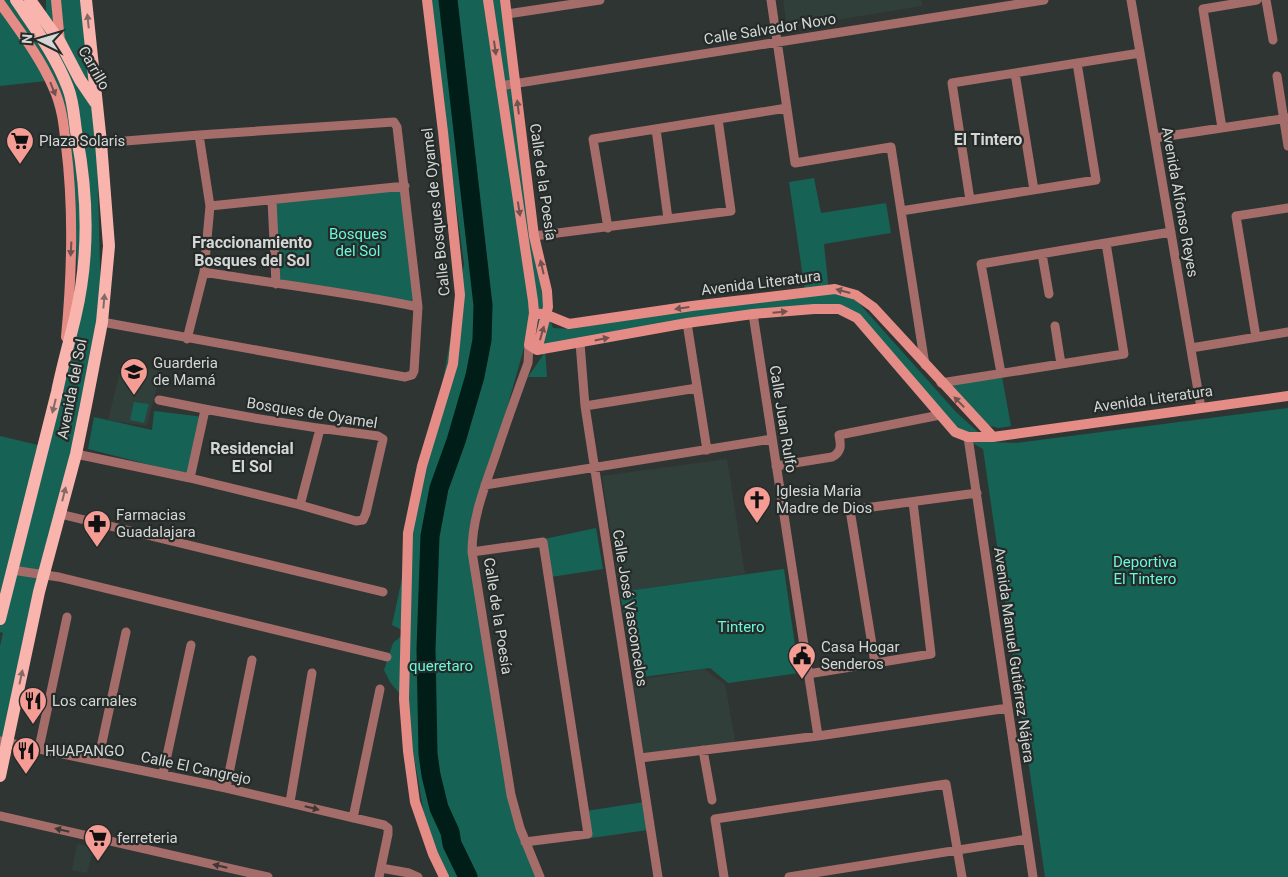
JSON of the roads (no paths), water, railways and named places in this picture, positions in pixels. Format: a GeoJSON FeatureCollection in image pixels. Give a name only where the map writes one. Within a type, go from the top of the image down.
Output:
{"type":"FeatureCollection","features":[{"type":"Feature","properties":{"kind":"main road","name":"Avenida del Sol"},"geometry":{"type":"LineString","coordinates":[[0,619],[75,318],[85,242],[80,155],[69,90],[53,57],[16,0]]}},
{"type":"Feature","properties":{"kind":"main road","name":"Carrillo"},"geometry":{"type":"LineString","coordinates":[[30,0],[60,42],[80,80],[96,104]]}},
{"type":"Feature","properties":{"kind":"main road","name":"Avenida del Sol"},"geometry":{"type":"LineString","coordinates":[[0,776],[4,741],[44,575],[76,454],[102,322],[109,246],[101,143],[86,0]]}},
{"type":"Feature","properties":{"kind":"street"},"geometry":{"type":"LineString","coordinates":[[56,0],[60,42]]}},
{"type":"Feature","properties":{"kind":"street","name":"Calle Bosques de Oyamel"},"geometry":{"type":"LineString","coordinates":[[427,0],[460,295],[452,364],[422,466],[408,533],[404,699],[408,751],[416,802],[433,854],[444,877]]}},
{"type":"Feature","properties":{"kind":"street","name":"Calle de la Poesía"},"geometry":{"type":"LineString","coordinates":[[488,0],[534,313],[533,348]]}},
{"type":"Feature","properties":{"kind":"street","name":"Calle de la Poesía"},"geometry":{"type":"LineString","coordinates":[[505,0],[534,236],[547,291],[548,307],[485,485],[472,536],[472,552],[512,795],[525,842],[540,877]]}},
{"type":"Feature","properties":{"kind":"street"},"geometry":{"type":"LineString","coordinates":[[507,14],[600,0]]}},
{"type":"Feature","properties":{"kind":"street"},"geometry":{"type":"LineString","coordinates":[[771,0],[795,163],[891,148],[925,365]]}},
{"type":"Feature","properties":{"kind":"street","name":"Calle Salvador Novo"},"geometry":{"type":"LineString","coordinates":[[500,86],[1044,0]]}},
{"type":"Feature","properties":{"kind":"street","name":"Avenida Alfonso Reyes"},"geometry":{"type":"LineString","coordinates":[[1131,0],[1202,408]]}},
{"type":"Feature","properties":{"kind":"street"},"geometry":{"type":"LineString","coordinates":[[1222,128],[1203,9],[1257,0]]}},
{"type":"Feature","properties":{"kind":"street"},"geometry":{"type":"LineString","coordinates":[[1266,0],[1273,40]]}},
{"type":"Feature","properties":{"kind":"street","name":"Avenida del Sol"},"geometry":{"type":"LineString","coordinates":[[0,3],[35,54],[50,81],[63,118],[70,183],[72,234],[64,358]]}},
{"type":"Feature","properties":{"kind":"street"},"geometry":{"type":"LineString","coordinates":[[970,200],[952,82],[1140,53]]}},
{"type":"Feature","properties":{"kind":"street"},"geometry":{"type":"LineString","coordinates":[[901,211],[1096,180],[1077,63]]}},
{"type":"Feature","properties":{"kind":"street"},"geometry":{"type":"LineString","coordinates":[[1015,73],[1034,190]]}},
{"type":"Feature","properties":{"kind":"street"},"geometry":{"type":"LineString","coordinates":[[1277,76],[1286,119],[1288,146]]}},
{"type":"Feature","properties":{"kind":"street"},"geometry":{"type":"LineString","coordinates":[[608,228],[593,139],[787,108]]}},
{"type":"Feature","properties":{"kind":"street"},"geometry":{"type":"LineString","coordinates":[[534,236],[731,211],[718,119]]}},
{"type":"Feature","properties":{"kind":"street"},"geometry":{"type":"LineString","coordinates":[[1155,138],[1286,119]]}},
{"type":"Feature","properties":{"kind":"street"},"geometry":{"type":"LineString","coordinates":[[101,143],[394,122],[397,127],[405,186],[418,307],[415,366],[412,375],[405,377],[186,339],[102,322]]}},
{"type":"Feature","properties":{"kind":"street"},"geometry":{"type":"LineString","coordinates":[[656,129],[668,219]]}},
{"type":"Feature","properties":{"kind":"street"},"geometry":{"type":"LineString","coordinates":[[186,339],[204,272],[210,206],[200,135]]}},
{"type":"Feature","properties":{"kind":"street"},"geometry":{"type":"LineString","coordinates":[[210,206],[405,186]]}},
{"type":"Feature","properties":{"kind":"street"},"geometry":{"type":"LineString","coordinates":[[272,200],[276,284]]}},
{"type":"Feature","properties":{"kind":"street"},"geometry":{"type":"LineString","coordinates":[[1256,337],[1236,216],[1288,208]]}},
{"type":"Feature","properties":{"kind":"street"},"geometry":{"type":"LineString","coordinates":[[1001,373],[981,264],[1171,232]]}},
{"type":"Feature","properties":{"kind":"street"},"geometry":{"type":"LineString","coordinates":[[941,383],[1124,354],[1106,243]]}},
{"type":"Feature","properties":{"kind":"street"},"geometry":{"type":"LineString","coordinates":[[1042,254],[1049,294]]}},
{"type":"Feature","properties":{"kind":"street"},"geometry":{"type":"LineString","coordinates":[[204,272],[376,298],[418,307]]}},
{"type":"Feature","properties":{"kind":"street","name":"Avenida Literatura"},"geometry":{"type":"LineString","coordinates":[[534,313],[546,315],[569,324],[692,306],[835,289],[856,295],[873,308],[993,437]]}},
{"type":"Feature","properties":{"kind":"street","name":"Avenida Literatura"},"geometry":{"type":"LineString","coordinates":[[533,348],[580,343],[753,314],[839,309],[857,318],[955,432],[968,437],[993,437],[1288,396]]}},
{"type":"Feature","properties":{"kind":"street","name":"Calle Juan Rulfo"},"geometry":{"type":"LineString","coordinates":[[753,314],[818,736]]}},
{"type":"Feature","properties":{"kind":"street"},"geometry":{"type":"LineString","coordinates":[[687,324],[707,450]]}},
{"type":"Feature","properties":{"kind":"street"},"geometry":{"type":"LineString","coordinates":[[1055,326],[1061,364]]}},
{"type":"Feature","properties":{"kind":"street"},"geometry":{"type":"LineString","coordinates":[[1191,348],[1288,332]]}},
{"type":"Feature","properties":{"kind":"street","name":"Calle José Vasconcelos"},"geometry":{"type":"LineString","coordinates":[[580,343],[585,406],[594,468],[658,877]]}},
{"type":"Feature","properties":{"kind":"street"},"geometry":{"type":"LineString","coordinates":[[585,406],[697,388]]}},
{"type":"Feature","properties":{"kind":"street","name":"Bosques de Oyamel"},"geometry":{"type":"LineString","coordinates":[[76,454],[190,478],[356,520],[363,520],[383,439],[378,436],[320,429],[205,410],[159,400]]}},
{"type":"Feature","properties":{"kind":"street"},"geometry":{"type":"LineString","coordinates":[[190,478],[205,410]]}},
{"type":"Feature","properties":{"kind":"street"},"geometry":{"type":"LineString","coordinates":[[776,466],[832,457],[836,455],[840,448],[839,435],[940,415]]}},
{"type":"Feature","properties":{"kind":"street"},"geometry":{"type":"LineString","coordinates":[[300,505],[320,429]]}},
{"type":"Feature","properties":{"kind":"street","name":"Avenida Manuel Gutiérrez Nájera"},"geometry":{"type":"LineString","coordinates":[[968,437],[1033,877]]}},
{"type":"Feature","properties":{"kind":"street"},"geometry":{"type":"LineString","coordinates":[[485,485],[772,439]]}},
{"type":"Feature","properties":{"kind":"street"},"geometry":{"type":"LineString","coordinates":[[875,663],[850,510],[977,493]]}},
{"type":"Feature","properties":{"kind":"street"},"geometry":{"type":"LineString","coordinates":[[808,674],[931,654],[913,502]]}},
{"type":"Feature","properties":{"kind":"street"},"geometry":{"type":"LineString","coordinates":[[60,514],[383,592]]}},
{"type":"Feature","properties":{"kind":"street"},"geometry":{"type":"LineString","coordinates":[[472,552],[543,542],[588,834],[525,842]]}},
{"type":"Feature","properties":{"kind":"street"},"geometry":{"type":"LineString","coordinates":[[12,570],[59,578],[387,657]]}},
{"type":"Feature","properties":{"kind":"street"},"geometry":{"type":"LineString","coordinates":[[39,748],[67,617]]}},
{"type":"Feature","properties":{"kind":"street"},"geometry":{"type":"LineString","coordinates":[[98,761],[126,632]]}},
{"type":"Feature","properties":{"kind":"street"},"geometry":{"type":"LineString","coordinates":[[163,774],[191,645]]}},
{"type":"Feature","properties":{"kind":"street"},"geometry":{"type":"LineString","coordinates":[[226,788],[252,660]]}},
{"type":"Feature","properties":{"kind":"street"},"geometry":{"type":"LineString","coordinates":[[290,802],[312,673]]}},
{"type":"Feature","properties":{"kind":"street"},"geometry":{"type":"LineString","coordinates":[[353,818],[380,689]]}},
{"type":"Feature","properties":{"kind":"street"},"geometry":{"type":"LineString","coordinates":[[640,758],[818,736],[1008,708]]}},
{"type":"Feature","properties":{"kind":"street","name":"Calle El Cangrejo"},"geometry":{"type":"LineString","coordinates":[[4,741],[290,802],[386,826],[388,834],[380,872]]}},
{"type":"Feature","properties":{"kind":"street"},"geometry":{"type":"LineString","coordinates":[[703,750],[712,800]]}},
{"type":"Feature","properties":{"kind":"street"},"geometry":{"type":"LineString","coordinates":[[724,877],[715,819],[946,784],[962,877]]}},
{"type":"Feature","properties":{"kind":"street"},"geometry":{"type":"LineString","coordinates":[[0,816],[268,877]]}},
{"type":"Feature","properties":{"kind":"street"},"geometry":{"type":"LineString","coordinates":[[789,877],[844,872],[1026,839]]}},
{"type":"Feature","properties":{"kind":"street"},"geometry":{"type":"LineString","coordinates":[[380,872],[409,873],[418,877]]}},
{"type":"Feature","properties":{"kind":"waterway"},"geometry":{"type":"LineString","coordinates":[[448,0],[483,305],[482,340],[475,376],[456,441],[439,488],[430,536],[426,649],[428,754],[439,808],[450,832],[452,844],[468,877]]}},
{"type":"Feature","properties":{"kind":"place","name":"Plaza Solaris"},"geometry":{"type":"Point","coordinates":[20,165]}},
{"type":"Feature","properties":{"kind":"place","name":"Guarderia de Mamá"},"geometry":{"type":"Point","coordinates":[134,396]}},
{"type":"Feature","properties":{"kind":"place","name":"Iglesia Maria Madre de Dios"},"geometry":{"type":"Point","coordinates":[757,524]}},
{"type":"Feature","properties":{"kind":"place","name":"Farmacias Guadalajara"},"geometry":{"type":"Point","coordinates":[97,548]}},
{"type":"Feature","properties":{"kind":"place","name":"Casa Hogar Senderos"},"geometry":{"type":"Point","coordinates":[802,680]}},
{"type":"Feature","properties":{"kind":"place","name":"Los carnales"},"geometry":{"type":"Point","coordinates":[33,725]}},
{"type":"Feature","properties":{"kind":"place","name":"HUAPANGO"},"geometry":{"type":"Point","coordinates":[26,775]}},
{"type":"Feature","properties":{"kind":"place","name":"ferreteria"},"geometry":{"type":"Point","coordinates":[98,862]}},
{"type":"Feature","properties":{"kind":"district","name":"El Tintero"},"geometry":{"type":"Point","coordinates":[988,139]}},
{"type":"Feature","properties":{"kind":"district","name":"Fraccionamiento Bosques del Sol"},"geometry":{"type":"Point","coordinates":[252,251]}},
{"type":"Feature","properties":{"kind":"district","name":"Residencial El Sol"},"geometry":{"type":"Point","coordinates":[252,457]}},
{"type":"Feature","properties":{"kind":"park label","name":"Bosques del Sol"},"geometry":{"type":"Point","coordinates":[358,242]}},
{"type":"Feature","properties":{"kind":"park label","name":"Deportiva El Tintero"},"geometry":{"type":"Point","coordinates":[1145,570]}},
{"type":"Feature","properties":{"kind":"park label","name":"Tintero"},"geometry":{"type":"Point","coordinates":[741,627]}},
{"type":"Feature","properties":{"kind":"park label","name":"queretaro"},"geometry":{"type":"Point","coordinates":[441,666]}}]}
